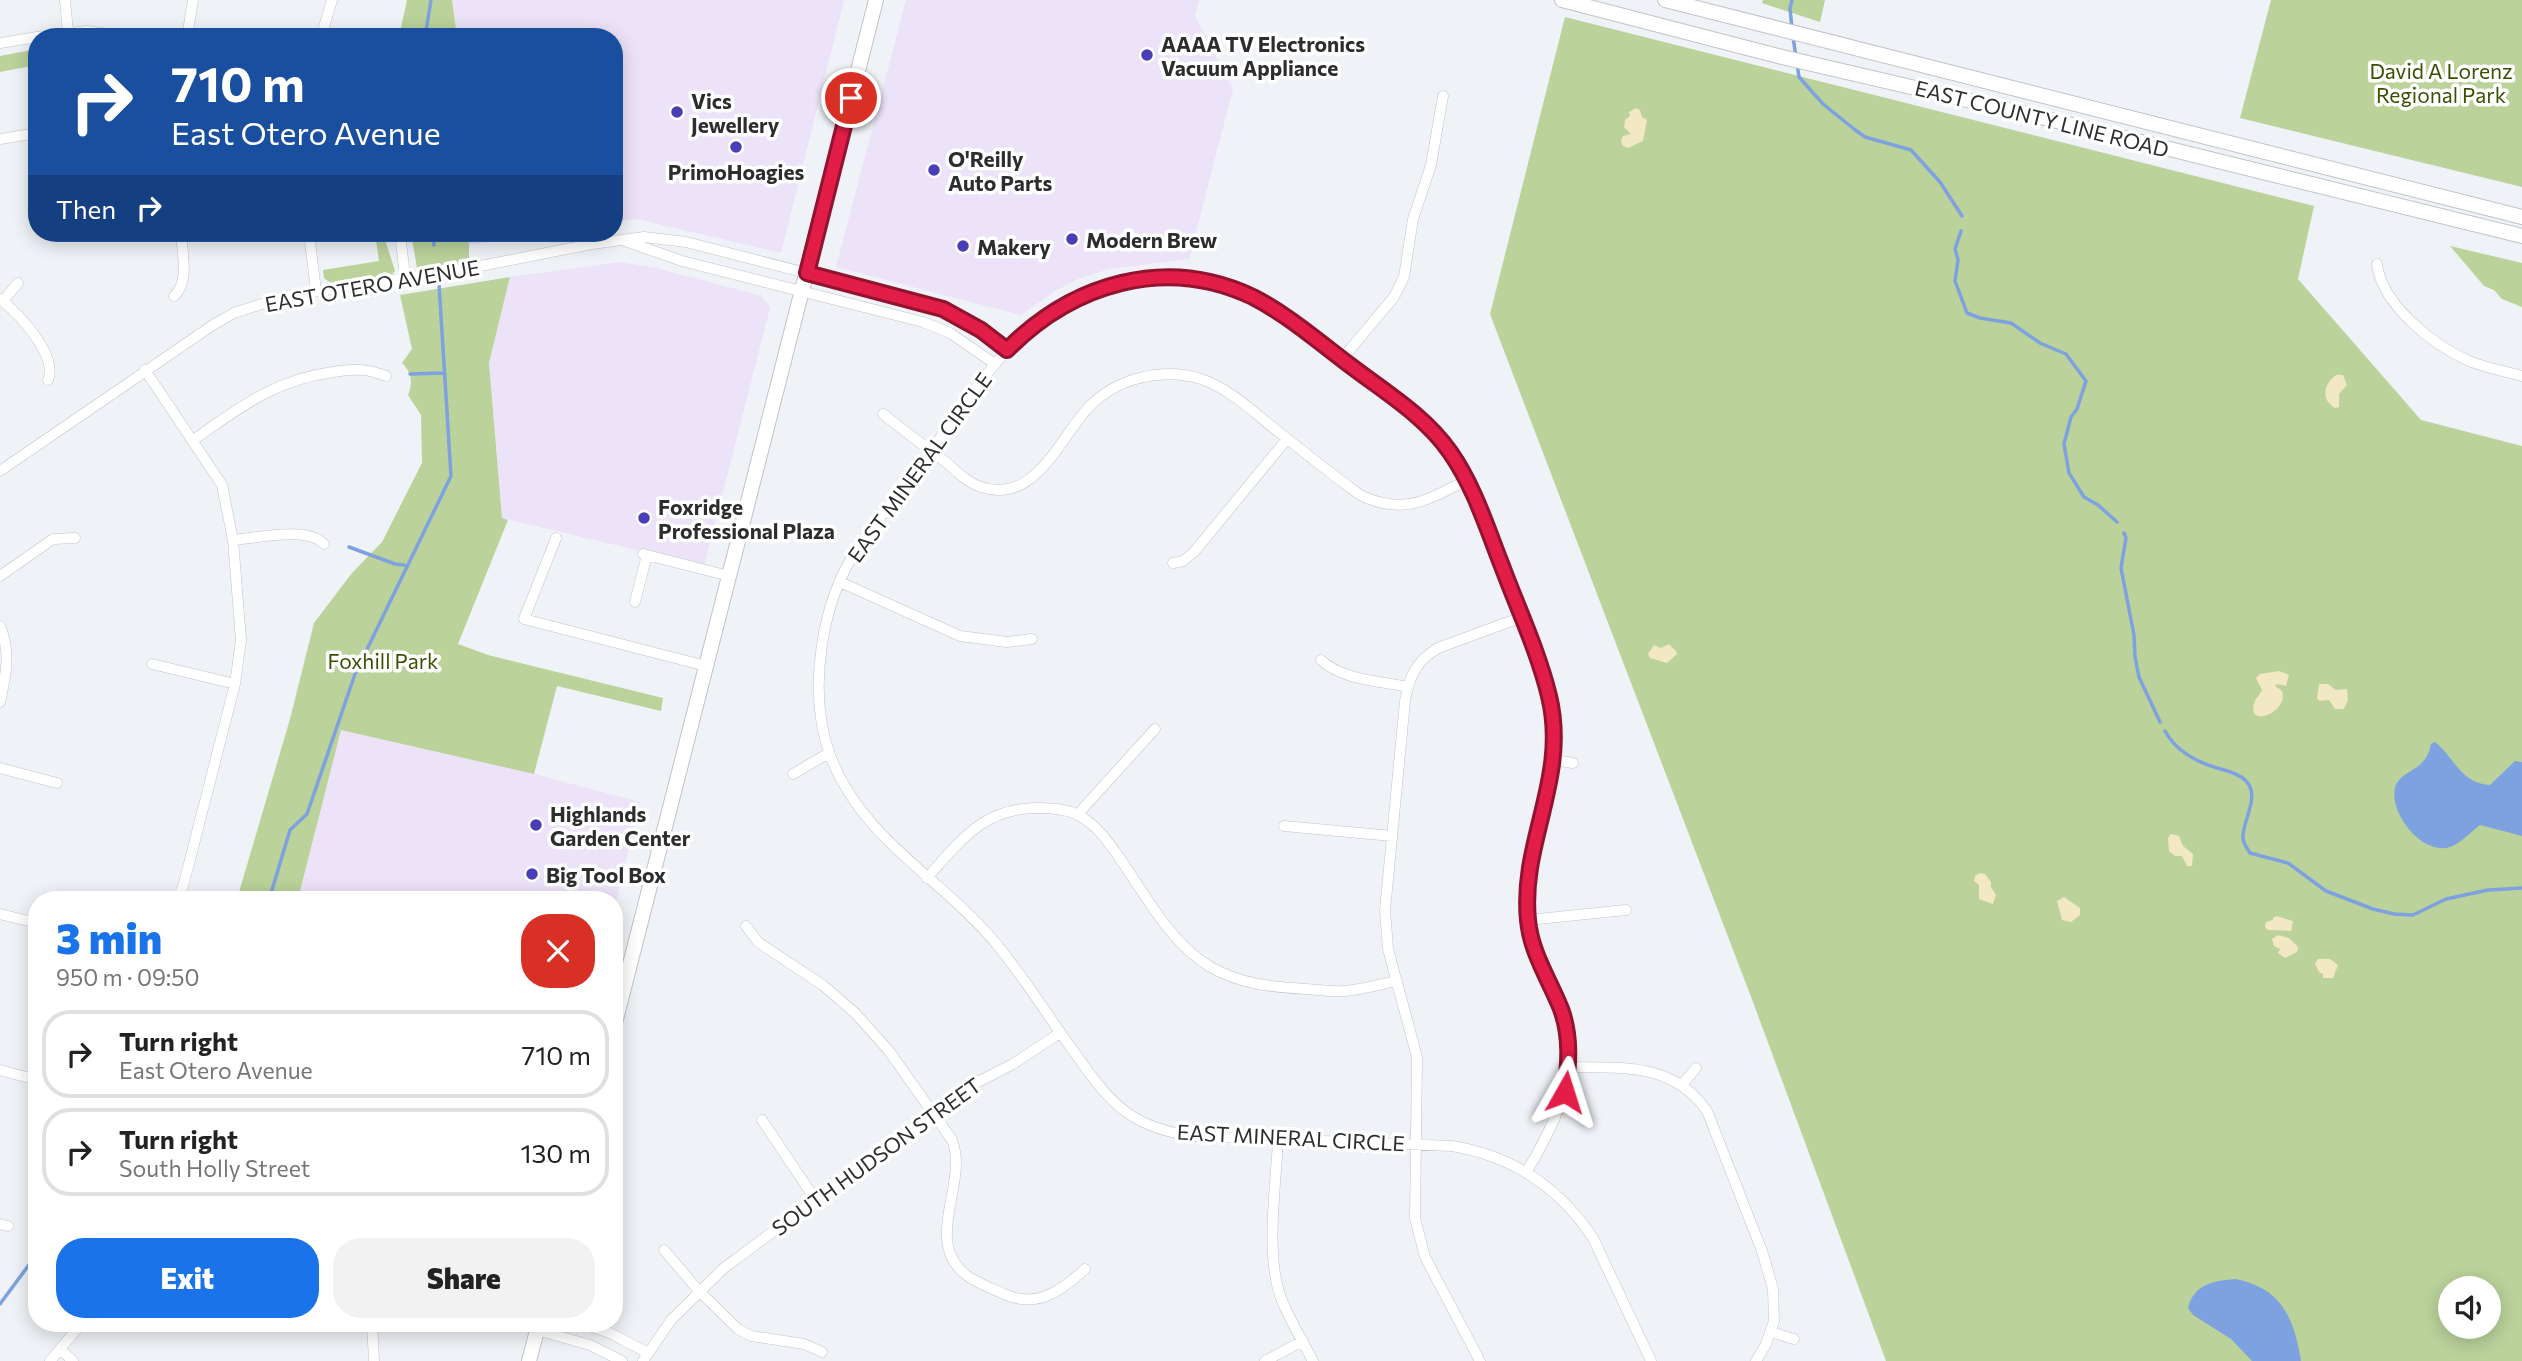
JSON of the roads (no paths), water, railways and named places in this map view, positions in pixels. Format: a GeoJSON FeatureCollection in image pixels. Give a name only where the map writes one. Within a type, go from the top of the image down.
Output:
{"type":"FeatureCollection","features":[{"type":"Feature","properties":{"kind":"main road"},"geometry":{"type":"LineString","coordinates":[[623,965],[706,666],[876,0]]}},
{"type":"Feature","properties":{"kind":"main road","name":"EAST COUNTY LINE ROAD"},"geometry":{"type":"LineString","coordinates":[[1562,0],[1778,56],[2040,117],[2522,236]]}},
{"type":"Feature","properties":{"kind":"main road","name":"EAST COUNTY LINE ROAD"},"geometry":{"type":"LineString","coordinates":[[1665,0],[2522,217]]}},
{"type":"Feature","properties":{"kind":"main road"},"geometry":{"type":"LineString","coordinates":[[529,1361],[536,1332]]}},
{"type":"Feature","properties":{"kind":"street"},"geometry":{"type":"LineString","coordinates":[[65,0],[68,28]]}},
{"type":"Feature","properties":{"kind":"street"},"geometry":{"type":"LineString","coordinates":[[188,28],[193,0]]}},
{"type":"Feature","properties":{"kind":"street"},"geometry":{"type":"LineString","coordinates":[[324,28],[332,0]]}},
{"type":"Feature","properties":{"kind":"street"},"geometry":{"type":"LineString","coordinates":[[0,43],[28,39]]}},
{"type":"Feature","properties":{"kind":"street"},"geometry":{"type":"LineString","coordinates":[[1342,359],[1394,297],[1404,277],[1413,219],[1431,166],[1443,96]]}},
{"type":"Feature","properties":{"kind":"street"},"geometry":{"type":"LineString","coordinates":[[0,139],[28,134]]}},
{"type":"Feature","properties":{"kind":"street","name":"EAST OTERO AVENUE"},"geometry":{"type":"LineString","coordinates":[[624,241],[662,237],[943,309],[981,330],[1007,350]]}},
{"type":"Feature","properties":{"kind":"street","name":"EAST OTERO AVENUE"},"geometry":{"type":"LineString","coordinates":[[624,241],[682,261],[936,326],[995,363]]}},
{"type":"Feature","properties":{"kind":"street"},"geometry":{"type":"LineString","coordinates":[[174,296],[179,292],[184,276],[182,242]]}},
{"type":"Feature","properties":{"kind":"street"},"geometry":{"type":"LineString","coordinates":[[310,242],[316,291]]}},
{"type":"Feature","properties":{"kind":"street"},"geometry":{"type":"LineString","coordinates":[[401,242],[405,277]]}},
{"type":"Feature","properties":{"kind":"street","name":"EAST OTERO AVENUE"},"geometry":{"type":"LineString","coordinates":[[0,471],[145,370],[234,313],[286,296],[465,269],[613,242]]}},
{"type":"Feature","properties":{"kind":"street"},"geometry":{"type":"LineString","coordinates":[[2377,264],[2385,288],[2400,310],[2435,341],[2469,361],[2522,376]]}},
{"type":"Feature","properties":{"kind":"street","name":"EAST MINERAL CIRCLE"},"geometry":{"type":"LineString","coordinates":[[1527,1171],[1557,1116],[1565,1092],[1568,1067],[1568,1042],[1562,1013],[1533,948],[1528,920],[1529,879],[1554,760],[1553,727],[1549,697],[1522,617],[1467,480],[1450,451],[1428,428],[1290,320],[1250,296],[1207,282],[1178,278],[1141,279],[1083,294],[1038,321],[995,363],[858,546],[840,582],[824,629],[820,657],[820,698],[829,753],[848,792],[873,827],[980,925],[1001,950],[1098,1086],[1129,1114],[1161,1130],[1193,1136],[1452,1146],[1488,1153],[1527,1171],[1561,1198],[1593,1238],[1651,1361]]}},
{"type":"Feature","properties":{"kind":"street"},"geometry":{"type":"LineString","coordinates":[[18,283],[1,300],[18,316],[45,352],[51,370],[48,380]]}},
{"type":"Feature","properties":{"kind":"street"},"geometry":{"type":"LineString","coordinates":[[193,440],[259,395],[290,380],[365,368],[386,376]]}},
{"type":"Feature","properties":{"kind":"street"},"geometry":{"type":"LineString","coordinates":[[145,370],[222,485],[233,540],[241,640],[235,684],[181,891]]}},
{"type":"Feature","properties":{"kind":"street"},"geometry":{"type":"LineString","coordinates":[[883,414],[976,485],[992,490],[1012,489],[1036,475],[1088,407],[1104,394],[1132,380],[1166,374],[1190,376],[1217,386],[1360,495],[1375,502],[1402,506],[1415,504],[1467,480]]}},
{"type":"Feature","properties":{"kind":"street"},"geometry":{"type":"LineString","coordinates":[[1173,563],[1183,561],[1194,552],[1287,439]]}},
{"type":"Feature","properties":{"kind":"street"},"geometry":{"type":"LineString","coordinates":[[233,540],[299,534],[318,537],[324,544]]}},
{"type":"Feature","properties":{"kind":"street"},"geometry":{"type":"LineString","coordinates":[[0,576],[53,540],[75,537]]}},
{"type":"Feature","properties":{"kind":"street"},"geometry":{"type":"LineString","coordinates":[[556,538],[524,619],[706,666]]}},
{"type":"Feature","properties":{"kind":"street"},"geometry":{"type":"LineString","coordinates":[[635,602],[645,554],[729,576]]}},
{"type":"Feature","properties":{"kind":"street"},"geometry":{"type":"LineString","coordinates":[[840,582],[960,636],[1007,642],[1032,639]]}},
{"type":"Feature","properties":{"kind":"street"},"geometry":{"type":"LineString","coordinates":[[1480,1361],[1425,1256],[1419,1235],[1414,1204],[1417,1057],[1388,949],[1385,910],[1408,687],[1414,669],[1428,654],[1453,641],[1522,617]]}},
{"type":"Feature","properties":{"kind":"street"},"geometry":{"type":"LineString","coordinates":[[0,626],[8,654],[0,702]]}},
{"type":"Feature","properties":{"kind":"street"},"geometry":{"type":"LineString","coordinates":[[1321,660],[1344,673],[1408,687]]}},
{"type":"Feature","properties":{"kind":"street"},"geometry":{"type":"LineString","coordinates":[[152,664],[235,684]]}},
{"type":"Feature","properties":{"kind":"street"},"geometry":{"type":"LineString","coordinates":[[1077,815],[1156,729]]}},
{"type":"Feature","properties":{"kind":"street"},"geometry":{"type":"LineString","coordinates":[[793,774],[829,753]]}},
{"type":"Feature","properties":{"kind":"street"},"geometry":{"type":"LineString","coordinates":[[1554,760],[1573,763]]}},
{"type":"Feature","properties":{"kind":"street"},"geometry":{"type":"LineString","coordinates":[[0,768],[57,783]]}},
{"type":"Feature","properties":{"kind":"street"},"geometry":{"type":"LineString","coordinates":[[927,878],[968,831],[994,816],[1035,807],[1055,808],[1077,815],[1106,839],[1183,945],[1218,971],[1245,982],[1265,986],[1336,992],[1395,981]]}},
{"type":"Feature","properties":{"kind":"street"},"geometry":{"type":"LineString","coordinates":[[1284,826],[1392,836]]}},
{"type":"Feature","properties":{"kind":"street"},"geometry":{"type":"LineString","coordinates":[[1528,920],[1626,910]]}},
{"type":"Feature","properties":{"kind":"street"},"geometry":{"type":"LineString","coordinates":[[0,914],[28,921]]}},
{"type":"Feature","properties":{"kind":"street"},"geometry":{"type":"LineString","coordinates":[[746,926],[758,942],[806,972],[856,1014],[889,1051],[933,1112],[956,1149],[958,1168],[947,1223],[947,1239],[952,1258],[962,1272],[1012,1298],[1037,1300],[1059,1291],[1085,1269]]}},
{"type":"Feature","properties":{"kind":"street","name":"SOUTH HUDSON STREET"},"geometry":{"type":"LineString","coordinates":[[645,1357],[671,1320],[724,1268],[966,1088],[1013,1065],[1060,1033]]}},
{"type":"Feature","properties":{"kind":"street"},"geometry":{"type":"LineString","coordinates":[[1568,1067],[1644,1070],[1682,1085],[1700,1101],[1712,1122],[1762,1251],[1775,1299],[1771,1332],[1756,1361]]}},
{"type":"Feature","properties":{"kind":"street"},"geometry":{"type":"LineString","coordinates":[[1682,1085],[1696,1068]]}},
{"type":"Feature","properties":{"kind":"street"},"geometry":{"type":"LineString","coordinates":[[0,1070],[28,1078]]}},
{"type":"Feature","properties":{"kind":"street"},"geometry":{"type":"LineString","coordinates":[[762,1120],[815,1199]]}},
{"type":"Feature","properties":{"kind":"street"},"geometry":{"type":"LineString","coordinates":[[1278,1140],[1273,1258],[1281,1297],[1313,1361]]}},
{"type":"Feature","properties":{"kind":"street"},"geometry":{"type":"LineString","coordinates":[[664,1250],[720,1313],[744,1333],[804,1344],[822,1352]]}},
{"type":"Feature","properties":{"kind":"street"},"geometry":{"type":"LineString","coordinates":[[50,1361],[74,1332]]}},
{"type":"Feature","properties":{"kind":"street"},"geometry":{"type":"LineString","coordinates":[[372,1332],[374,1361]]}},
{"type":"Feature","properties":{"kind":"street"},"geometry":{"type":"LineString","coordinates":[[554,1332],[622,1361]]}},
{"type":"Feature","properties":{"kind":"street"},"geometry":{"type":"LineString","coordinates":[[607,1332],[645,1357]]}},
{"type":"Feature","properties":{"kind":"street"},"geometry":{"type":"LineString","coordinates":[[1771,1332],[1794,1339]]}},
{"type":"Feature","properties":{"kind":"street"},"geometry":{"type":"LineString","coordinates":[[1265,1361],[1303,1341]]}},
{"type":"Feature","properties":{"kind":"street"},"geometry":{"type":"LineString","coordinates":[[60,1349],[74,1361]]}},
{"type":"Feature","properties":{"kind":"water"},"geometry":{"type":"Polygon","coordinates":[[[2435,742],[2465,775],[2480,783],[2490,785],[2515,761],[2522,762],[2522,836],[2480,825],[2462,841],[2450,847],[2439,848],[2419,839],[2410,830],[2397,809],[2395,788],[2402,777],[2419,766],[2431,744],[2435,742]]]}},
{"type":"Feature","properties":{"kind":"water"},"geometry":{"type":"Polygon","coordinates":[[[2235,1279],[2264,1290],[2283,1307],[2294,1331],[2301,1361],[2252,1361],[2231,1339],[2193,1315],[2188,1308],[2200,1289],[2219,1281],[2235,1279]]]}},
{"type":"Feature","properties":{"kind":"waterway"},"geometry":{"type":"LineString","coordinates":[[426,28],[431,0]]}},
{"type":"Feature","properties":{"kind":"waterway"},"geometry":{"type":"LineString","coordinates":[[1792,0],[1792,29]]}},
{"type":"Feature","properties":{"kind":"waterway"},"geometry":{"type":"LineString","coordinates":[[1793,37],[1796,57]]}},
{"type":"Feature","properties":{"kind":"waterway"},"geometry":{"type":"LineString","coordinates":[[1797,64],[1799,77],[1823,104],[1854,129],[1865,137],[1911,150],[1940,182],[1962,216]]}},
{"type":"Feature","properties":{"kind":"waterway"},"geometry":{"type":"LineString","coordinates":[[1961,231],[1955,249],[1958,260],[1955,281],[1967,313],[2011,323],[2040,343],[2066,354],[2086,381],[2077,409],[2071,417],[2064,444],[2069,473],[2084,497],[2117,522]]}},
{"type":"Feature","properties":{"kind":"waterway"},"geometry":{"type":"LineString","coordinates":[[272,891],[290,830],[307,814],[355,674],[451,476],[439,284]]}},
{"type":"Feature","properties":{"kind":"waterway"},"geometry":{"type":"LineString","coordinates":[[410,374],[444,373]]}},
{"type":"Feature","properties":{"kind":"waterway"},"geometry":{"type":"LineString","coordinates":[[2124,533],[2126,538],[2121,568],[2134,635],[2135,657],[2139,677],[2160,722]]}},
{"type":"Feature","properties":{"kind":"waterway"},"geometry":{"type":"LineString","coordinates":[[349,547],[404,565]]}},
{"type":"Feature","properties":{"kind":"waterway"},"geometry":{"type":"LineString","coordinates":[[2165,731],[2174,744],[2187,754],[2201,762],[2236,774],[2246,781],[2252,794],[2243,838],[2250,853],[2288,863],[2326,891],[2373,909],[2413,915],[2446,899],[2488,890],[2522,888]]}},
{"type":"Feature","properties":{"kind":"waterway"},"geometry":{"type":"LineString","coordinates":[[0,1304],[28,1266]]}},
{"type":"Feature","properties":{"kind":"place","name":"AAAA TV Electronics Vacuum Appliance"},"geometry":{"type":"Point","coordinates":[1147,55]}},
{"type":"Feature","properties":{"kind":"place","name":"Vics Jewellery"},"geometry":{"type":"Point","coordinates":[677,112]}},
{"type":"Feature","properties":{"kind":"place","name":"PrimoHoagies"},"geometry":{"type":"Point","coordinates":[736,147]}},
{"type":"Feature","properties":{"kind":"place","name":"O'Reilly Auto Parts"},"geometry":{"type":"Point","coordinates":[934,170]}},
{"type":"Feature","properties":{"kind":"place","name":"Modern Brew"},"geometry":{"type":"Point","coordinates":[1072,239]}},
{"type":"Feature","properties":{"kind":"place","name":"Makery"},"geometry":{"type":"Point","coordinates":[963,246]}},
{"type":"Feature","properties":{"kind":"place","name":"Foxridge Professional Plaza"},"geometry":{"type":"Point","coordinates":[644,518]}},
{"type":"Feature","properties":{"kind":"place","name":"Highlands Garden Center"},"geometry":{"type":"Point","coordinates":[536,825]}},
{"type":"Feature","properties":{"kind":"place","name":"Big Tool Box"},"geometry":{"type":"Point","coordinates":[532,874]}},
{"type":"Feature","properties":{"kind":"park label","name":"David A Lorenz Regional Park"},"geometry":{"type":"Point","coordinates":[2441,82]}},
{"type":"Feature","properties":{"kind":"park label","name":"Foxhill Park"},"geometry":{"type":"Point","coordinates":[383,660]}}]}
